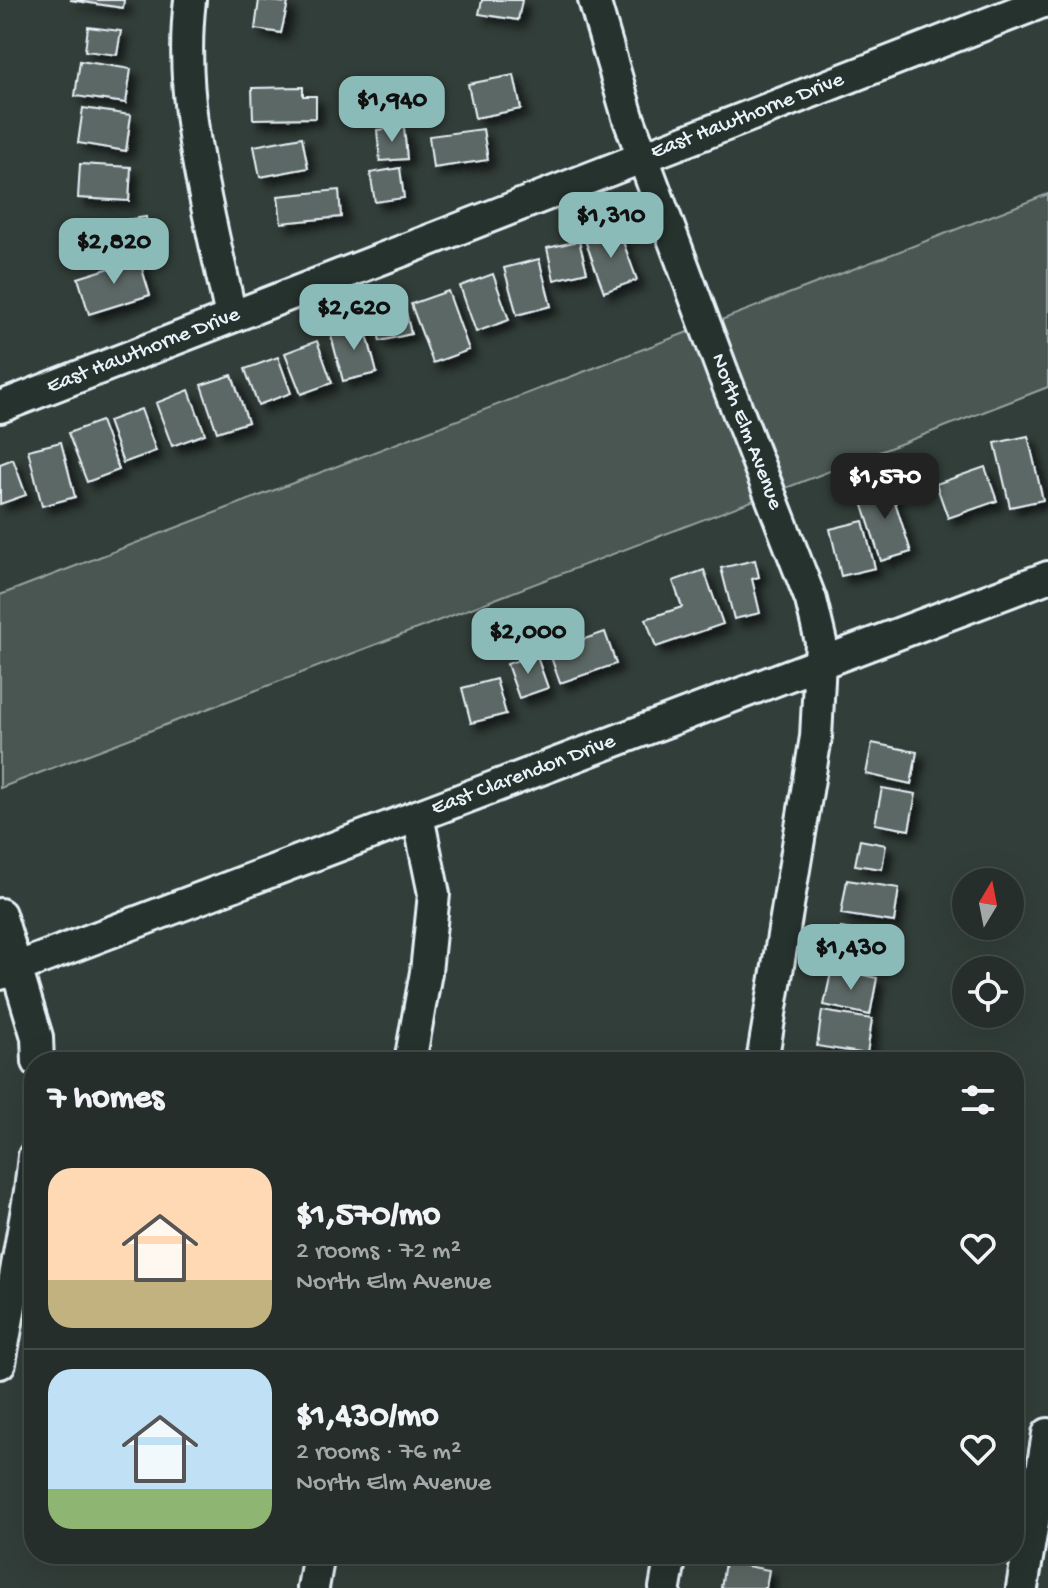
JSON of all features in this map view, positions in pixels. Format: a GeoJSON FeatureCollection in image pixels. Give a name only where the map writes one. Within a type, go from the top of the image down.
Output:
{"type":"FeatureCollection","features":[{"type":"Feature","properties":{"kind":"street"},"geometry":{"type":"LineString","coordinates":[[190,0],[187,27],[193,132],[231,317]]}},
{"type":"Feature","properties":{"kind":"street","name":"North Elm Avenue"},"geometry":{"type":"LineString","coordinates":[[594,0],[628,117],[811,600],[821,642],[816,737],[764,1052]]}},
{"type":"Feature","properties":{"kind":"street","name":"East Hawthorne Drive"},"geometry":{"type":"LineString","coordinates":[[0,407],[1048,0]]}},
{"type":"Feature","properties":{"kind":"street","name":"East Clarendon Drive"},"geometry":{"type":"LineString","coordinates":[[9,971],[1048,577]]}},
{"type":"Feature","properties":{"kind":"street"},"geometry":{"type":"LineString","coordinates":[[412,1052],[426,972],[434,894],[418,816]]}},
{"type":"Feature","properties":{"kind":"street"},"geometry":{"type":"LineString","coordinates":[[0,914],[9,971],[37,1037],[38,1052]]}},
{"type":"Feature","properties":{"kind":"street"},"geometry":{"type":"LineString","coordinates":[[0,1363],[24,1225]]}},
{"type":"Feature","properties":{"kind":"street"},"geometry":{"type":"LineString","coordinates":[[1022,1588],[1048,1434]]}},
{"type":"Feature","properties":{"kind":"street"},"geometry":{"type":"LineString","coordinates":[[313,1588],[317,1564]]}},
{"type":"Feature","properties":{"kind":"street"},"geometry":{"type":"LineString","coordinates":[[665,1588],[669,1564]]}},
{"type":"Feature","properties":{"kind":"shaded area"},"geometry":{"type":"Polygon","coordinates":[[[1048,194],[1048,387],[786,488],[721,320],[1048,194]]]}},
{"type":"Feature","properties":{"kind":"shaded area"},"geometry":{"type":"Polygon","coordinates":[[[693,330],[757,499],[0,788],[0,595],[693,330]]]}},
{"type":"Feature","properties":{"kind":"building"},"geometry":{"type":"Polygon","coordinates":[[[70,0],[124,0],[123,8],[70,0]]]}},
{"type":"Feature","properties":{"kind":"building"},"geometry":{"type":"Polygon","coordinates":[[[259,0],[288,3],[281,33],[255,29],[259,0]]]}},
{"type":"Feature","properties":{"kind":"building"},"geometry":{"type":"Polygon","coordinates":[[[482,0],[522,0],[518,20],[479,14],[482,0]]]}},
{"type":"Feature","properties":{"kind":"building"},"geometry":{"type":"Polygon","coordinates":[[[88,27],[121,31],[117,55],[85,51],[88,27]]]}},
{"type":"Feature","properties":{"kind":"building"},"geometry":{"type":"Polygon","coordinates":[[[80,61],[131,69],[126,103],[75,96],[80,61]]]}},
{"type":"Feature","properties":{"kind":"building"},"geometry":{"type":"Polygon","coordinates":[[[514,75],[521,109],[475,118],[468,84],[514,75]]]}},
{"type":"Feature","properties":{"kind":"building"},"geometry":{"type":"Polygon","coordinates":[[[303,87],[303,96],[316,96],[316,118],[253,119],[252,88],[303,87]]]}},
{"type":"Feature","properties":{"kind":"building"},"geometry":{"type":"Polygon","coordinates":[[[83,108],[131,115],[126,151],[78,143],[83,108]]]}},
{"type":"Feature","properties":{"kind":"building"},"geometry":{"type":"Polygon","coordinates":[[[404,127],[407,159],[380,161],[377,130],[404,127]]]}},
{"type":"Feature","properties":{"kind":"building"},"geometry":{"type":"Polygon","coordinates":[[[483,129],[488,160],[433,168],[429,136],[483,129]]]}},
{"type":"Feature","properties":{"kind":"building"},"geometry":{"type":"Polygon","coordinates":[[[302,137],[308,168],[260,177],[254,146],[302,137]]]}},
{"type":"Feature","properties":{"kind":"building"},"geometry":{"type":"Polygon","coordinates":[[[80,164],[131,167],[129,201],[78,198],[80,164]]]}},
{"type":"Feature","properties":{"kind":"building"},"geometry":{"type":"Polygon","coordinates":[[[400,168],[404,198],[375,202],[370,173],[400,168]]]}},
{"type":"Feature","properties":{"kind":"building"},"geometry":{"type":"Polygon","coordinates":[[[339,190],[341,217],[281,223],[278,196],[339,190]]]}},
{"type":"Feature","properties":{"kind":"building"},"geometry":{"type":"Polygon","coordinates":[[[146,217],[151,252],[96,260],[92,225],[146,217]]]}},
{"type":"Feature","properties":{"kind":"building"},"geometry":{"type":"Polygon","coordinates":[[[618,228],[637,280],[604,292],[585,240],[618,228]]]}},
{"type":"Feature","properties":{"kind":"building"},"geometry":{"type":"Polygon","coordinates":[[[579,241],[587,272],[554,280],[547,248],[579,241]]]}},
{"type":"Feature","properties":{"kind":"building"},"geometry":{"type":"Polygon","coordinates":[[[139,259],[150,295],[89,314],[78,278],[139,259]]]}},
{"type":"Feature","properties":{"kind":"building"},"geometry":{"type":"Polygon","coordinates":[[[539,259],[551,306],[517,315],[504,268],[539,259]]]}},
{"type":"Feature","properties":{"kind":"building"},"geometry":{"type":"Polygon","coordinates":[[[493,274],[509,320],[476,332],[460,286],[493,274]]]}},
{"type":"Feature","properties":{"kind":"building"},"geometry":{"type":"Polygon","coordinates":[[[448,291],[469,350],[433,363],[411,304],[448,291]]]}},
{"type":"Feature","properties":{"kind":"building"},"geometry":{"type":"Polygon","coordinates":[[[406,312],[411,334],[380,341],[375,319],[406,312]]]}},
{"type":"Feature","properties":{"kind":"building"},"geometry":{"type":"Polygon","coordinates":[[[364,323],[377,373],[343,381],[330,332],[364,323]]]}},
{"type":"Feature","properties":{"kind":"building"},"geometry":{"type":"Polygon","coordinates":[[[317,341],[332,383],[301,394],[285,353],[317,341]]]}},
{"type":"Feature","properties":{"kind":"building"},"geometry":{"type":"Polygon","coordinates":[[[278,357],[291,393],[258,405],[245,369],[278,357]]]}},
{"type":"Feature","properties":{"kind":"building"},"geometry":{"type":"Polygon","coordinates":[[[232,375],[248,422],[217,432],[201,385],[232,375]]]}},
{"type":"Feature","properties":{"kind":"building"},"geometry":{"type":"Polygon","coordinates":[[[189,390],[205,434],[172,446],[156,403],[189,390]]]}},
{"type":"Feature","properties":{"kind":"building"},"geometry":{"type":"Polygon","coordinates":[[[141,409],[156,451],[123,463],[108,421],[141,409]]]}},
{"type":"Feature","properties":{"kind":"building"},"geometry":{"type":"Polygon","coordinates":[[[101,421],[119,470],[87,482],[68,433],[101,421]]]}},
{"type":"Feature","properties":{"kind":"building"},"geometry":{"type":"Polygon","coordinates":[[[1028,436],[1043,500],[1010,507],[995,443],[1028,436]]]}},
{"type":"Feature","properties":{"kind":"building"},"geometry":{"type":"Polygon","coordinates":[[[61,442],[75,497],[42,506],[28,450],[61,442]]]}},
{"type":"Feature","properties":{"kind":"building"},"geometry":{"type":"Polygon","coordinates":[[[13,459],[26,495],[0,504],[0,464],[13,459]]]}},
{"type":"Feature","properties":{"kind":"building"},"geometry":{"type":"Polygon","coordinates":[[[985,467],[997,501],[948,518],[936,484],[985,467]]]}},
{"type":"Feature","properties":{"kind":"building"},"geometry":{"type":"Polygon","coordinates":[[[888,480],[911,552],[881,561],[858,490],[888,480]]]}},
{"type":"Feature","properties":{"kind":"building"},"geometry":{"type":"Polygon","coordinates":[[[863,521],[875,568],[841,576],[830,529],[863,521]]]}},
{"type":"Feature","properties":{"kind":"building"},"geometry":{"type":"Polygon","coordinates":[[[755,560],[759,577],[752,579],[760,613],[734,619],[721,568],[755,560]]]}},
{"type":"Feature","properties":{"kind":"building"},"geometry":{"type":"Polygon","coordinates":[[[704,570],[723,624],[656,647],[646,619],[682,607],[673,581],[704,570]]]}},
{"type":"Feature","properties":{"kind":"building"},"geometry":{"type":"Polygon","coordinates":[[[605,632],[616,664],[560,683],[549,651],[605,632]]]}},
{"type":"Feature","properties":{"kind":"building"},"geometry":{"type":"Polygon","coordinates":[[[536,654],[548,688],[519,698],[507,664],[536,654]]]}},
{"type":"Feature","properties":{"kind":"building"},"geometry":{"type":"Polygon","coordinates":[[[496,679],[506,714],[471,723],[462,688],[496,679]]]}},
{"type":"Feature","properties":{"kind":"building"},"geometry":{"type":"Polygon","coordinates":[[[872,743],[917,752],[911,784],[866,774],[872,743]]]}},
{"type":"Feature","properties":{"kind":"building"},"geometry":{"type":"Polygon","coordinates":[[[882,788],[916,794],[909,830],[875,824],[882,788]]]}},
{"type":"Feature","properties":{"kind":"building"},"geometry":{"type":"Polygon","coordinates":[[[860,840],[886,845],[882,869],[855,865],[860,840]]]}},
{"type":"Feature","properties":{"kind":"building"},"geometry":{"type":"Polygon","coordinates":[[[847,880],[899,888],[894,922],[841,914],[847,880]]]}},
{"type":"Feature","properties":{"kind":"building"},"geometry":{"type":"Polygon","coordinates":[[[841,928],[885,936],[879,967],[835,958],[841,928]]]}},
{"type":"Feature","properties":{"kind":"building"},"geometry":{"type":"Polygon","coordinates":[[[832,968],[877,978],[870,1015],[824,1005],[832,968]]]}},
{"type":"Feature","properties":{"kind":"building"},"geometry":{"type":"Polygon","coordinates":[[[822,1011],[872,1019],[867,1052],[817,1046],[822,1011]]]}},
{"type":"Feature","properties":{"kind":"building"},"geometry":{"type":"Polygon","coordinates":[[[725,1564],[769,1570],[766,1588],[721,1588],[725,1564]]]}}]}
